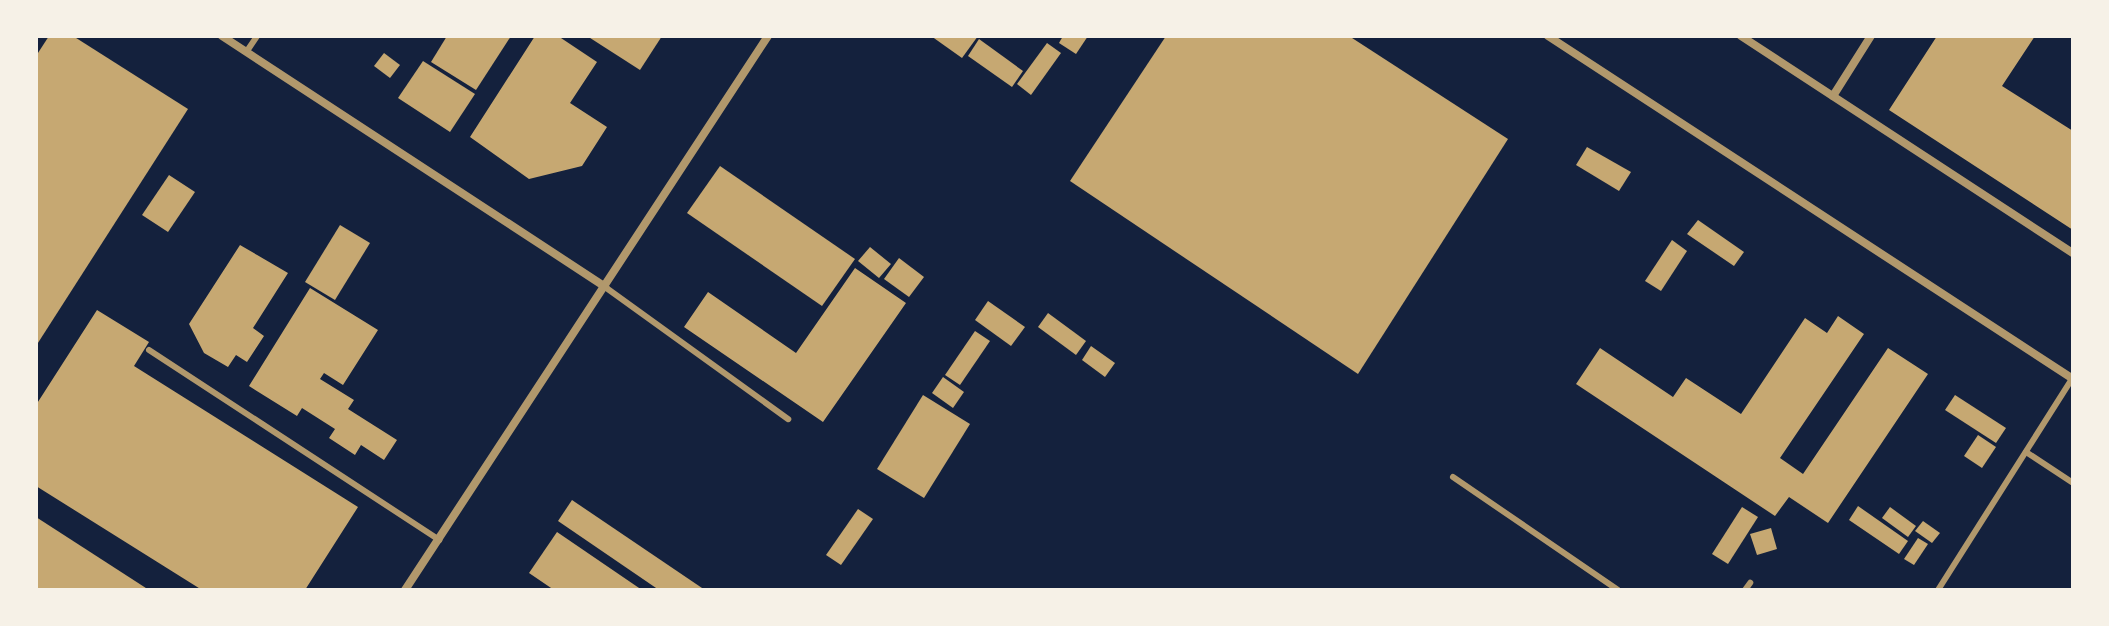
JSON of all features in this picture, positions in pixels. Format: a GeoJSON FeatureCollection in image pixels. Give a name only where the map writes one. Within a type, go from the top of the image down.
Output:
{"type":"FeatureCollection","features":[{"type":"Feature","properties":{"kind":"street"},"geometry":{"type":"LineString","coordinates":[[222,36],[605,287]]}},
{"type":"Feature","properties":{"kind":"street"},"geometry":{"type":"LineString","coordinates":[[405,590],[768,36]]}},
{"type":"Feature","properties":{"kind":"street"},"geometry":{"type":"LineString","coordinates":[[1548,36],[2072,379]]}},
{"type":"Feature","properties":{"kind":"street"},"geometry":{"type":"LineString","coordinates":[[1741,36],[2073,253]]}},
{"type":"Feature","properties":{"kind":"street"},"geometry":{"type":"LineString","coordinates":[[1833,96],[1871,36]]}},
{"type":"Feature","properties":{"kind":"lane"},"geometry":{"type":"LineString","coordinates":[[247,51],[257,36]]}},
{"type":"Feature","properties":{"kind":"lane"},"geometry":{"type":"LineString","coordinates":[[605,287],[788,419]]}},
{"type":"Feature","properties":{"kind":"lane"},"geometry":{"type":"LineString","coordinates":[[149,350],[439,540]]}},
{"type":"Feature","properties":{"kind":"lane"},"geometry":{"type":"LineString","coordinates":[[1938,590],[2072,379]]}},
{"type":"Feature","properties":{"kind":"lane"},"geometry":{"type":"LineString","coordinates":[[2026,452],[2073,483]]}},
{"type":"Feature","properties":{"kind":"lane"},"geometry":{"type":"LineString","coordinates":[[1453,477],[1618,590]]}},
{"type":"Feature","properties":{"kind":"lane"},"geometry":{"type":"LineString","coordinates":[[1745,590],[1750,583]]}},
{"type":"Feature","properties":{"kind":"building"},"geometry":{"type":"Polygon","coordinates":[[[49,36],[73,36],[188,109],[36,346],[36,56],[49,36]]]}},
{"type":"Feature","properties":{"kind":"building"},"geometry":{"type":"Polygon","coordinates":[[[447,36],[511,36],[476,90],[431,62],[447,36]]]}},
{"type":"Feature","properties":{"kind":"building"},"geometry":{"type":"Polygon","coordinates":[[[535,36],[558,36],[597,62],[570,103],[607,127],[582,166],[529,179],[470,137],[535,36]]]}},
{"type":"Feature","properties":{"kind":"building"},"geometry":{"type":"Polygon","coordinates":[[[587,36],[662,36],[640,70],[587,36]]]}},
{"type":"Feature","properties":{"kind":"building"},"geometry":{"type":"Polygon","coordinates":[[[931,36],[978,36],[962,58],[931,36]]]}},
{"type":"Feature","properties":{"kind":"building"},"geometry":{"type":"Polygon","coordinates":[[[1063,36],[1088,36],[1076,54],[1059,43],[1063,36]]]}},
{"type":"Feature","properties":{"kind":"building"},"geometry":{"type":"Polygon","coordinates":[[[1166,36],[1349,36],[1508,139],[1358,374],[1070,181],[1166,36]]]}},
{"type":"Feature","properties":{"kind":"building"},"geometry":{"type":"Polygon","coordinates":[[[1937,36],[2035,36],[2002,86],[2073,131],[2073,230],[1889,110],[1937,36]]]}},
{"type":"Feature","properties":{"kind":"building"},"geometry":{"type":"Polygon","coordinates":[[[979,39],[1023,71],[1012,87],[968,56],[979,39]]]}},
{"type":"Feature","properties":{"kind":"building"},"geometry":{"type":"Polygon","coordinates":[[[1047,43],[1061,53],[1031,95],[1017,84],[1047,43]]]}},
{"type":"Feature","properties":{"kind":"building"},"geometry":{"type":"Polygon","coordinates":[[[384,53],[400,65],[390,78],[374,66],[384,53]]]}},
{"type":"Feature","properties":{"kind":"building"},"geometry":{"type":"Polygon","coordinates":[[[423,61],[475,94],[450,132],[398,98],[423,61]]]}},
{"type":"Feature","properties":{"kind":"building"},"geometry":{"type":"Polygon","coordinates":[[[1587,147],[1631,172],[1619,191],[1576,165],[1587,147]]]}},
{"type":"Feature","properties":{"kind":"building"},"geometry":{"type":"Polygon","coordinates":[[[720,166],[855,259],[822,306],[687,213],[720,166]]]}},
{"type":"Feature","properties":{"kind":"building"},"geometry":{"type":"Polygon","coordinates":[[[169,175],[195,192],[168,232],[142,215],[169,175]]]}},
{"type":"Feature","properties":{"kind":"building"},"geometry":{"type":"Polygon","coordinates":[[[1698,220],[1744,252],[1734,266],[1687,234],[1698,220]]]}},
{"type":"Feature","properties":{"kind":"building"},"geometry":{"type":"Polygon","coordinates":[[[340,225],[370,243],[335,300],[305,282],[340,225]]]}},
{"type":"Feature","properties":{"kind":"building"},"geometry":{"type":"Polygon","coordinates":[[[1672,240],[1687,251],[1661,291],[1645,281],[1672,240]]]}},
{"type":"Feature","properties":{"kind":"building"},"geometry":{"type":"Polygon","coordinates":[[[240,245],[288,273],[253,328],[264,336],[247,362],[236,355],[228,367],[204,353],[189,324],[240,245]]]}},
{"type":"Feature","properties":{"kind":"building"},"geometry":{"type":"Polygon","coordinates":[[[870,247],[891,264],[879,278],[858,261],[870,247]]]}},
{"type":"Feature","properties":{"kind":"building"},"geometry":{"type":"Polygon","coordinates":[[[899,258],[924,277],[909,297],[884,279],[899,258]]]}},
{"type":"Feature","properties":{"kind":"building"},"geometry":{"type":"Polygon","coordinates":[[[855,268],[906,303],[823,422],[684,327],[708,292],[796,353],[855,268]]]}},
{"type":"Feature","properties":{"kind":"building"},"geometry":{"type":"Polygon","coordinates":[[[310,288],[378,330],[343,385],[324,373],[320,379],[354,400],[348,409],[397,440],[384,460],[361,445],[355,455],[329,438],[335,429],[302,408],[297,416],[249,386],[310,288]]]}},
{"type":"Feature","properties":{"kind":"building"},"geometry":{"type":"Polygon","coordinates":[[[988,301],[1025,327],[1011,346],[975,320],[988,301]]]}},
{"type":"Feature","properties":{"kind":"building"},"geometry":{"type":"Polygon","coordinates":[[[97,310],[149,342],[134,366],[358,507],[305,590],[202,590],[36,486],[36,405],[97,310]]]}},
{"type":"Feature","properties":{"kind":"building"},"geometry":{"type":"Polygon","coordinates":[[[1048,313],[1086,341],[1076,355],[1038,327],[1048,313]]]}},
{"type":"Feature","properties":{"kind":"building"},"geometry":{"type":"Polygon","coordinates":[[[1838,316],[1864,334],[1780,458],[1803,474],[1888,348],[1928,374],[1828,523],[1789,497],[1775,516],[1576,384],[1600,348],[1673,397],[1686,378],[1741,414],[1805,318],[1827,333],[1838,316]]]}},
{"type":"Feature","properties":{"kind":"building"},"geometry":{"type":"Polygon","coordinates":[[[975,331],[990,341],[960,385],[945,375],[975,331]]]}},
{"type":"Feature","properties":{"kind":"building"},"geometry":{"type":"Polygon","coordinates":[[[1091,346],[1115,363],[1105,377],[1082,360],[1091,346]]]}},
{"type":"Feature","properties":{"kind":"building"},"geometry":{"type":"Polygon","coordinates":[[[943,377],[964,392],[953,408],[932,393],[943,377]]]}},
{"type":"Feature","properties":{"kind":"building"},"geometry":{"type":"Polygon","coordinates":[[[923,395],[970,424],[924,498],[877,469],[923,395]]]}},
{"type":"Feature","properties":{"kind":"building"},"geometry":{"type":"Polygon","coordinates":[[[1955,395],[2006,428],[1996,443],[1945,410],[1955,395]]]}},
{"type":"Feature","properties":{"kind":"building"},"geometry":{"type":"Polygon","coordinates":[[[1978,435],[1996,447],[1982,468],[1964,456],[1978,435]]]}},
{"type":"Feature","properties":{"kind":"building"},"geometry":{"type":"Polygon","coordinates":[[[572,500],[705,590],[659,590],[558,521],[572,500]]]}},
{"type":"Feature","properties":{"kind":"building"},"geometry":{"type":"Polygon","coordinates":[[[1858,506],[1908,541],[1899,554],[1849,520],[1858,506]]]}},
{"type":"Feature","properties":{"kind":"building"},"geometry":{"type":"Polygon","coordinates":[[[1742,507],[1758,517],[1728,564],[1712,554],[1742,507]]]}},
{"type":"Feature","properties":{"kind":"building"},"geometry":{"type":"Polygon","coordinates":[[[1890,507],[1916,526],[1908,537],[1882,518],[1890,507]]]}},
{"type":"Feature","properties":{"kind":"building"},"geometry":{"type":"Polygon","coordinates":[[[858,509],[873,519],[841,565],[826,555],[858,509]]]}},
{"type":"Feature","properties":{"kind":"building"},"geometry":{"type":"Polygon","coordinates":[[[36,517],[149,590],[36,590],[36,517]]]}},
{"type":"Feature","properties":{"kind":"building"},"geometry":{"type":"Polygon","coordinates":[[[1923,521],[1940,533],[1932,543],[1915,531],[1923,521]]]}},
{"type":"Feature","properties":{"kind":"building"},"geometry":{"type":"Polygon","coordinates":[[[1771,528],[1777,549],[1757,555],[1750,534],[1771,528]]]}},
{"type":"Feature","properties":{"kind":"building"},"geometry":{"type":"Polygon","coordinates":[[[557,532],[642,590],[554,590],[529,573],[557,532]]]}},
{"type":"Feature","properties":{"kind":"building"},"geometry":{"type":"Polygon","coordinates":[[[1918,538],[1928,544],[1914,565],[1904,559],[1918,538]]]}}]}
